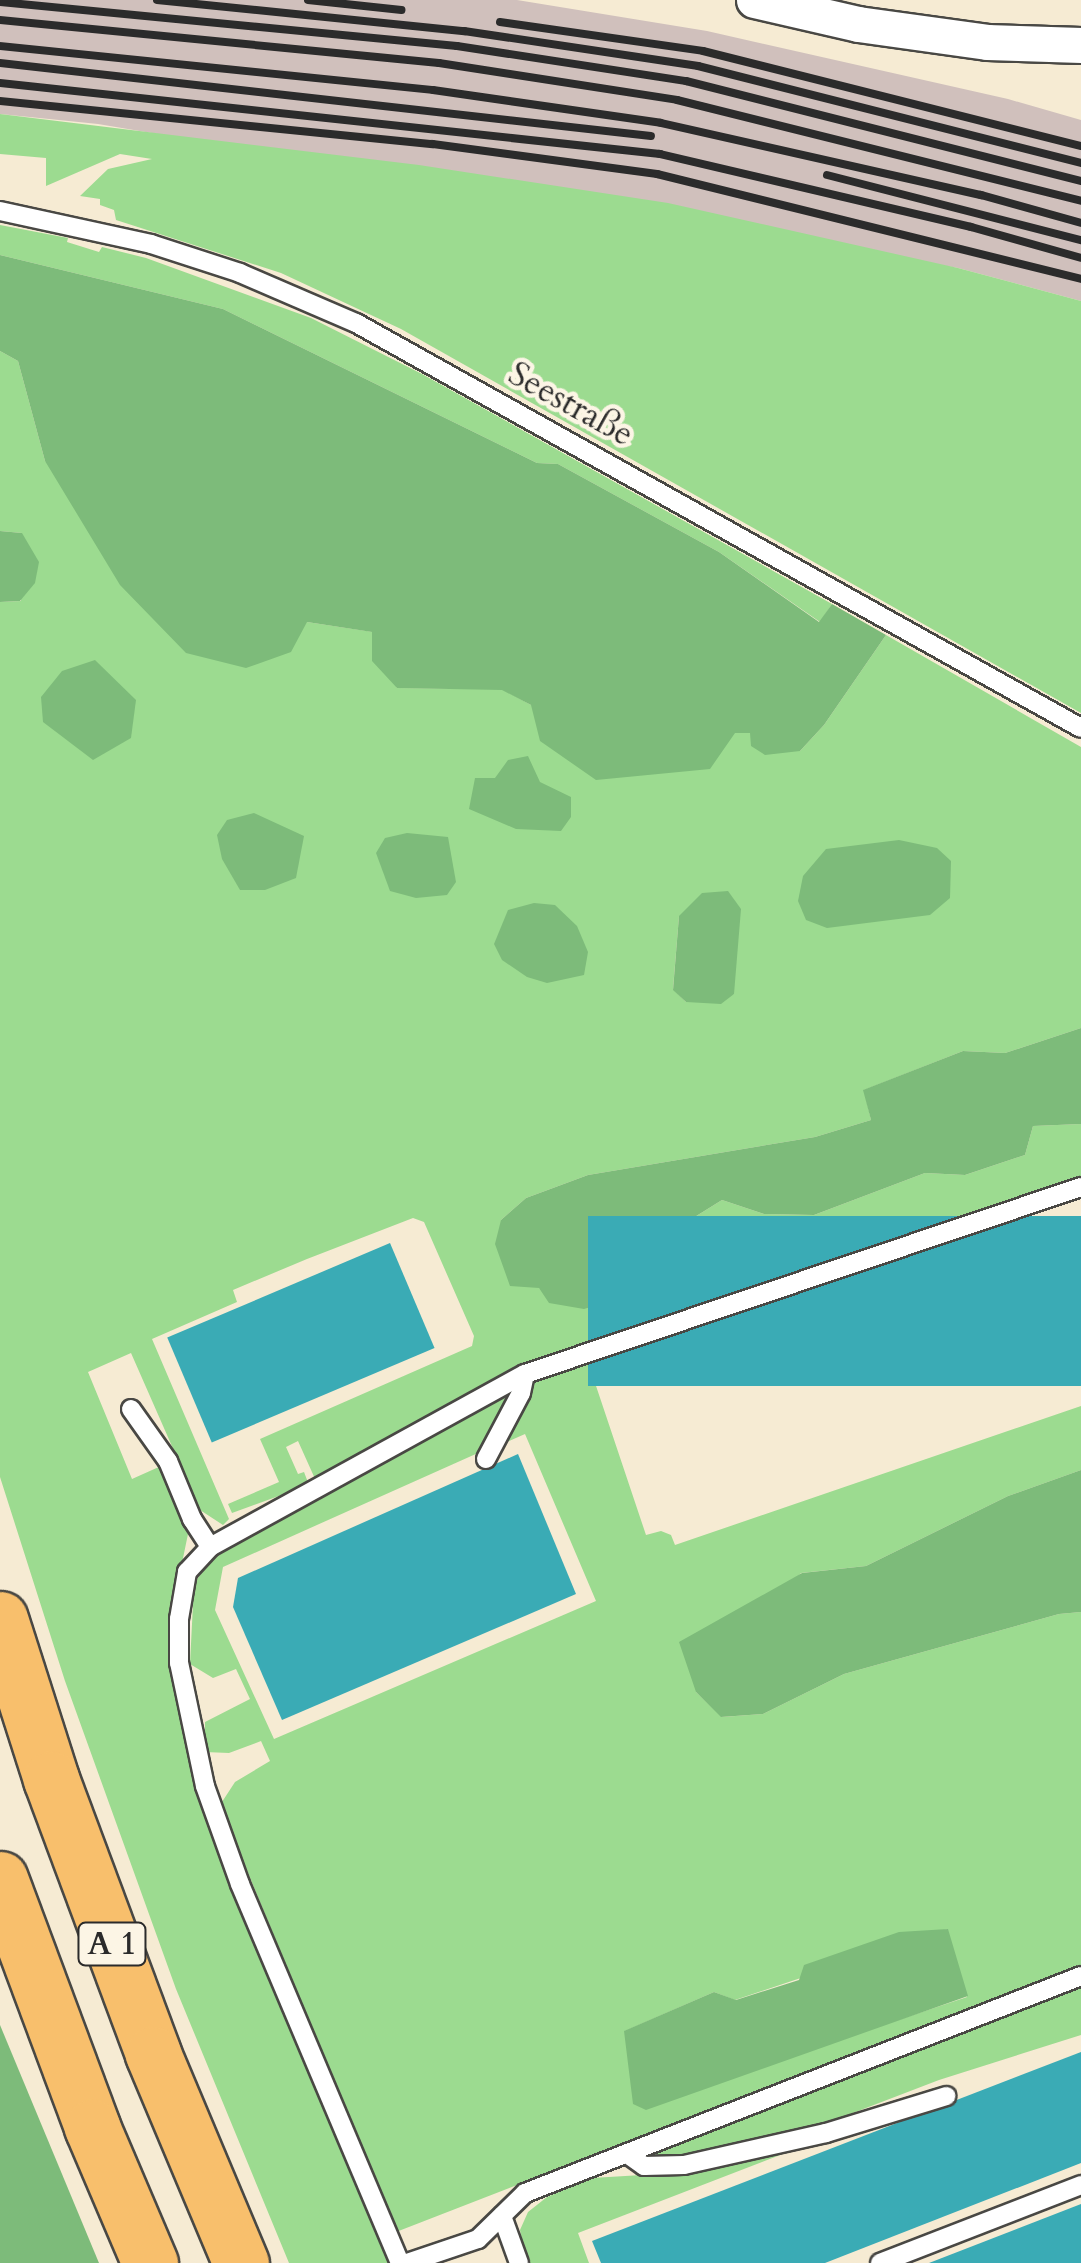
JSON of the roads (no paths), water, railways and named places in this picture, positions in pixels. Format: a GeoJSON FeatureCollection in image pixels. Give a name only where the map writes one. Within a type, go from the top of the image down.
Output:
{"type":"FeatureCollection","features":[{"type":"Feature","properties":{"kind":"highway","name":"A 1"},"geometry":{"type":"LineString","coordinates":[[0,1619],[51,1779],[153,2054],[241,2263]]}},
{"type":"Feature","properties":{"kind":"highway","name":"A 1"},"geometry":{"type":"LineString","coordinates":[[0,1879],[92,2127],[150,2263]]}},
{"type":"Feature","properties":{"kind":"street"},"geometry":{"type":"LineString","coordinates":[[754,0],[858,24],[950,37],[1081,45]]}},
{"type":"Feature","properties":{"kind":"lane","name":"Seestraße"},"geometry":{"type":"LineString","coordinates":[[0,211],[152,244],[240,273],[356,323],[1081,728]]}},
{"type":"Feature","properties":{"kind":"lane"},"geometry":{"type":"LineString","coordinates":[[1081,1187],[525,1374],[210,1546],[187,1572],[179,1620],[179,1663],[206,1786],[240,1884],[403,2263],[478,2238],[525,2194],[1081,1976]]}},
{"type":"Feature","properties":{"kind":"lane"},"geometry":{"type":"LineString","coordinates":[[486,1458],[521,1393],[525,1374]]}},
{"type":"Feature","properties":{"kind":"lane"},"geometry":{"type":"LineString","coordinates":[[131,1408],[168,1461],[192,1519],[210,1546]]}},
{"type":"Feature","properties":{"kind":"lane"},"geometry":{"type":"LineString","coordinates":[[627,2154],[644,2166],[684,2165],[826,2134],[946,2096]]}},
{"type":"Feature","properties":{"kind":"lane"},"geometry":{"type":"LineString","coordinates":[[880,2263],[1081,2184]]}},
{"type":"Feature","properties":{"kind":"lane"},"geometry":{"type":"LineString","coordinates":[[502,2216],[519,2263]]}},
{"type":"Feature","properties":{"kind":"water"},"geometry":{"type":"Polygon","coordinates":[[[588,1216],[1081,1216],[1081,1386],[588,1386],[588,1216]]]}},
{"type":"Feature","properties":{"kind":"water"},"geometry":{"type":"Polygon","coordinates":[[[390,1243],[435,1348],[212,1442],[167,1338],[390,1243]]]}},
{"type":"Feature","properties":{"kind":"water"},"geometry":{"type":"Polygon","coordinates":[[[518,1454],[576,1594],[282,1720],[233,1607],[238,1578],[518,1454]]]}},
{"type":"Feature","properties":{"kind":"water"},"geometry":{"type":"Polygon","coordinates":[[[1081,2052],[1081,2163],[825,2263],[601,2263],[592,2241],[1081,2052]]]}},
{"type":"Feature","properties":{"kind":"water"},"geometry":{"type":"Polygon","coordinates":[[[1081,2204],[1081,2263],[929,2263],[1081,2204]]]}},
{"type":"Feature","properties":{"kind":"railway"},"geometry":{"type":"LineString","coordinates":[[157,0],[464,31],[698,66],[1081,163]]}},
{"type":"Feature","properties":{"kind":"railway"},"geometry":{"type":"LineString","coordinates":[[308,0],[401,10]]}},
{"type":"Feature","properties":{"kind":"railway"},"geometry":{"type":"LineString","coordinates":[[0,2],[457,46],[686,81],[1081,181]]}},
{"type":"Feature","properties":{"kind":"railway"},"geometry":{"type":"LineString","coordinates":[[0,20],[439,63],[677,100],[1081,201]]}},
{"type":"Feature","properties":{"kind":"railway"},"geometry":{"type":"LineString","coordinates":[[500,22],[703,51],[1081,146]]}},
{"type":"Feature","properties":{"kind":"railway"},"geometry":{"type":"LineString","coordinates":[[0,46],[433,90],[661,123],[981,195],[1081,223]]}},
{"type":"Feature","properties":{"kind":"railway"},"geometry":{"type":"LineString","coordinates":[[0,63],[651,136]]}},
{"type":"Feature","properties":{"kind":"railway"},"geometry":{"type":"LineString","coordinates":[[0,83],[660,154],[971,227],[1081,258]]}},
{"type":"Feature","properties":{"kind":"railway"},"geometry":{"type":"LineString","coordinates":[[0,101],[433,144],[657,174],[1081,279]]}},
{"type":"Feature","properties":{"kind":"railway"},"geometry":{"type":"LineString","coordinates":[[827,175],[1081,240]]}}]}
